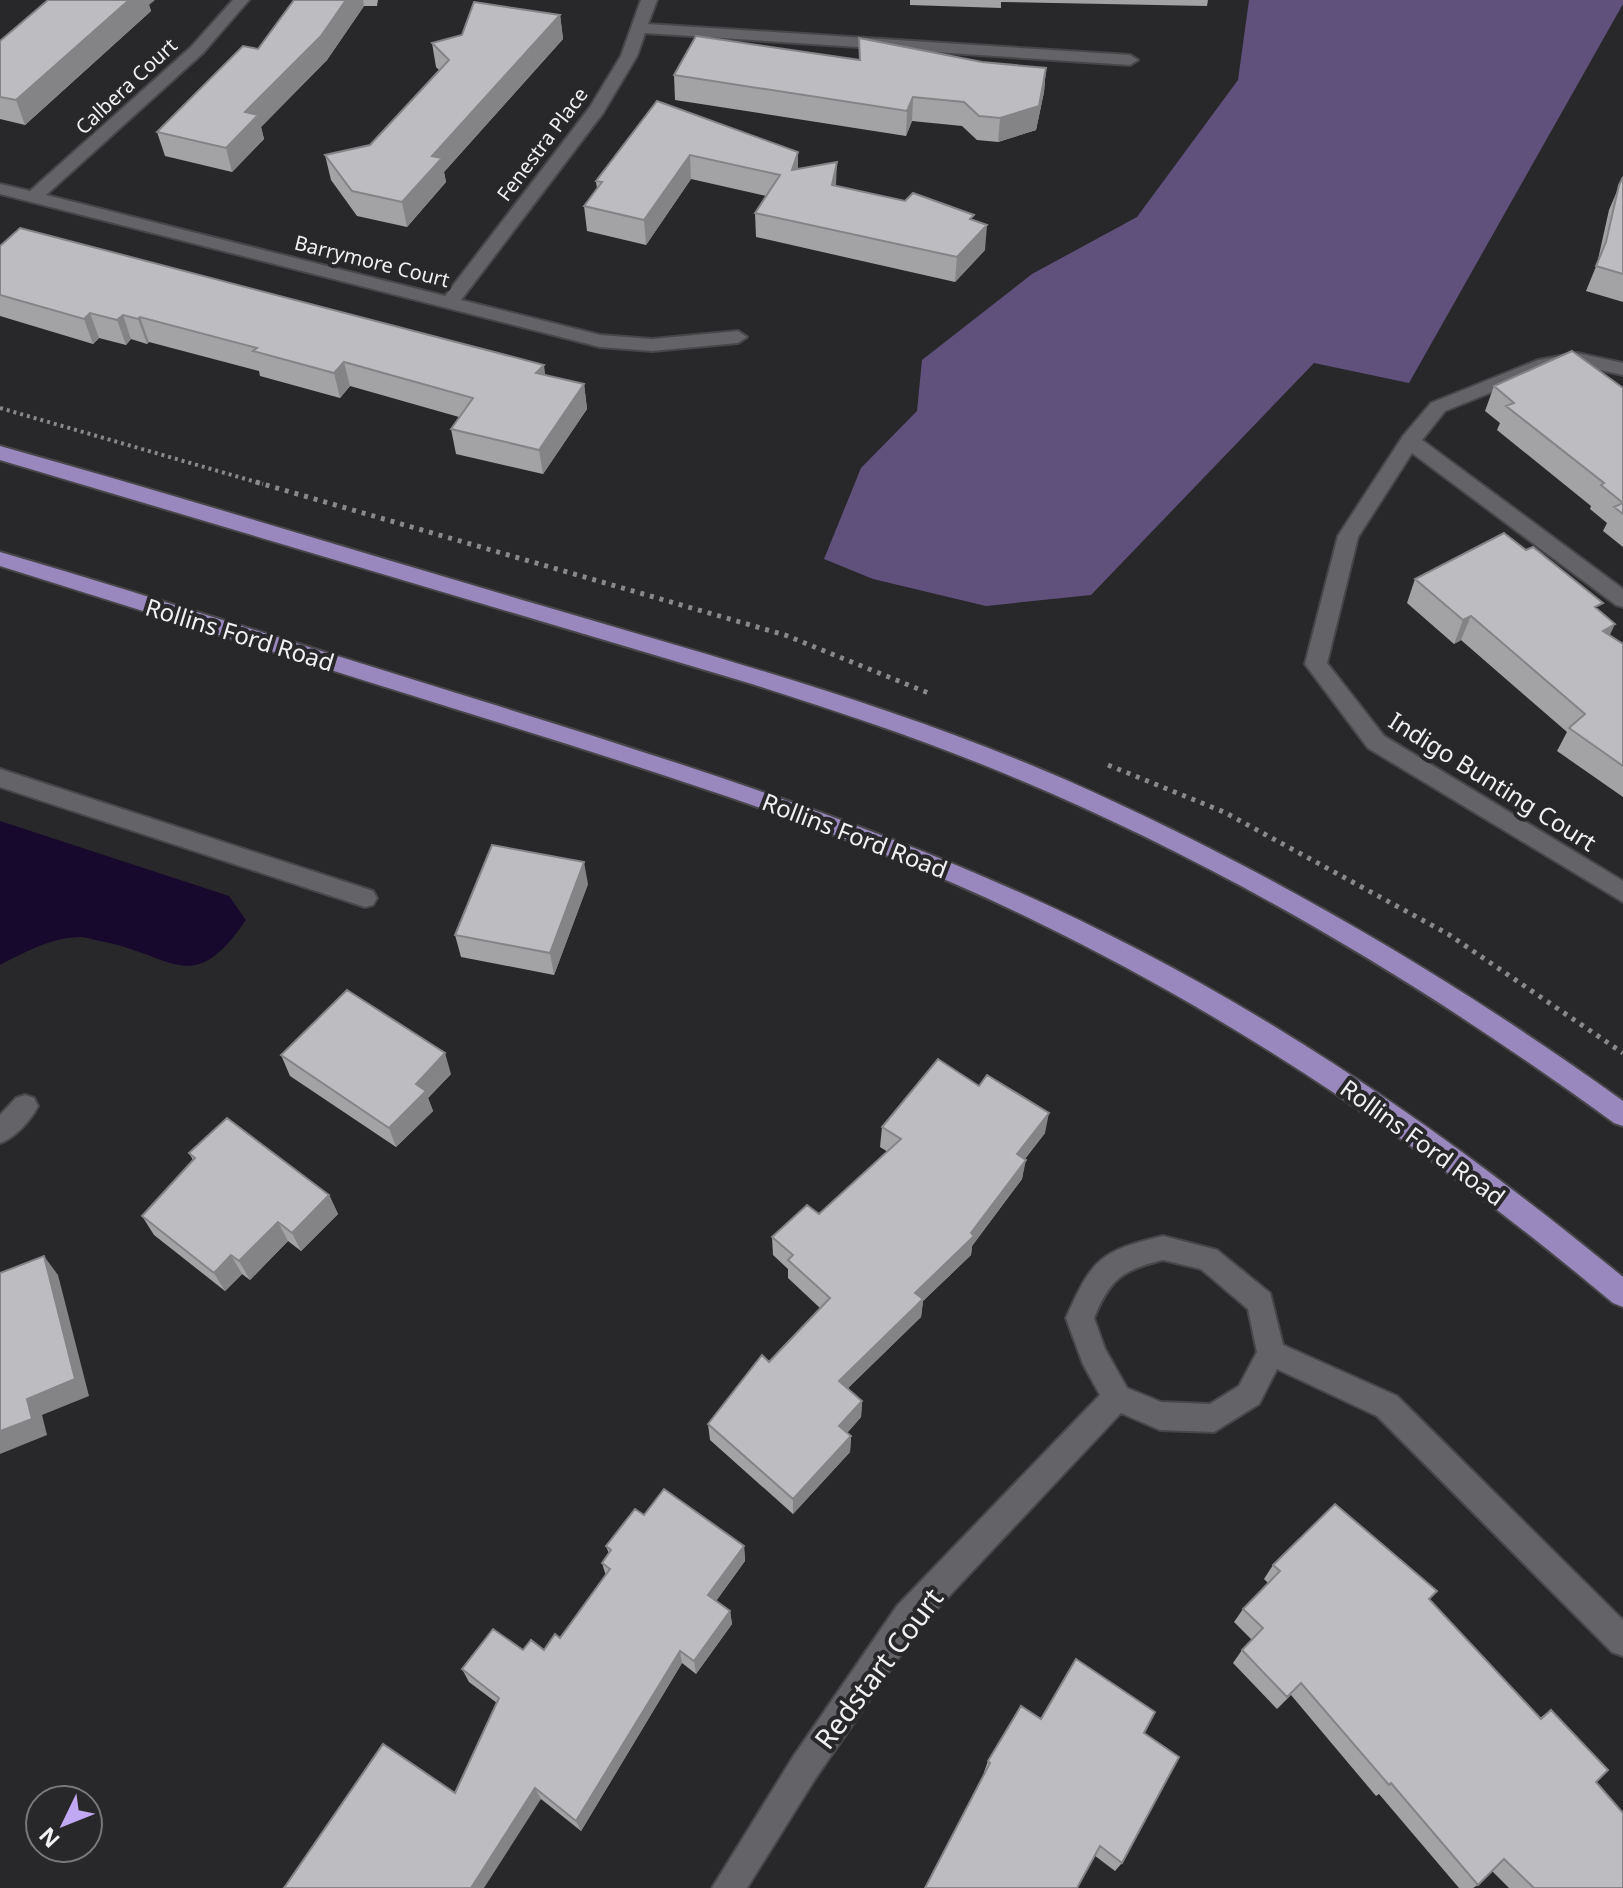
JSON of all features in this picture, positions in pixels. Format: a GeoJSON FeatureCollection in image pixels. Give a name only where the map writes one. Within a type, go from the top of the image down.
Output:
{"type":"FeatureCollection","features":[{"type":"Feature","properties":{"kind":"main road"},"geometry":{"type":"LineString","coordinates":[[0,453],[889,720],[1055,785],[1204,857],[1369,946],[1560,1067],[1623,1115]]}},
{"type":"Feature","properties":{"kind":"main road","name":"Rollins Ford Road"},"geometry":{"type":"LineString","coordinates":[[0,559],[788,807],[955,874],[1162,974],[1282,1043],[1488,1187],[1623,1294]]}},
{"type":"Feature","properties":{"kind":"street","name":"Calbera Court"},"geometry":{"type":"LineString","coordinates":[[34,197],[197,50],[241,0]]}},
{"type":"Feature","properties":{"kind":"street","name":"Fenestra Place"},"geometry":{"type":"LineString","coordinates":[[449,303],[597,109],[629,56],[649,0]]}},
{"type":"Feature","properties":{"kind":"street"},"geometry":{"type":"LineString","coordinates":[[639,28],[1130,60]]}},
{"type":"Feature","properties":{"kind":"street","name":"Barrymore Court"},"geometry":{"type":"LineString","coordinates":[[0,189],[600,341],[652,345],[738,337]]}},
{"type":"Feature","properties":{"kind":"street"},"geometry":{"type":"LineString","coordinates":[[1623,369],[1577,359],[1545,364],[1438,407],[1410,441],[1623,600]]}},
{"type":"Feature","properties":{"kind":"street","name":"Indigo Bunting Court"},"geometry":{"type":"LineString","coordinates":[[1410,441],[1348,536],[1316,664],[1376,742],[1623,893]]}},
{"type":"Feature","properties":{"kind":"street"},"geometry":{"type":"LineString","coordinates":[[0,778],[365,898]]}},
{"type":"Feature","properties":{"kind":"street"},"geometry":{"type":"LineString","coordinates":[[0,1132],[25,1106]]}},
{"type":"Feature","properties":{"kind":"street"},"geometry":{"type":"LineString","coordinates":[[1163,1248],[1208,1259],[1260,1302],[1271,1353],[1249,1395],[1214,1418],[1160,1416],[1117,1397],[1093,1355],[1080,1318],[1097,1278],[1121,1258],[1163,1248]]}},
{"type":"Feature","properties":{"kind":"street"},"geometry":{"type":"LineString","coordinates":[[1271,1353],[1387,1406],[1623,1641]]}},
{"type":"Feature","properties":{"kind":"street","name":"Redstart Court"},"geometry":{"type":"LineString","coordinates":[[728,1888],[804,1768],[908,1617],[1117,1397]]}},
{"type":"Feature","properties":{"kind":"shaded area"},"geometry":{"type":"Polygon","coordinates":[[[1249,0],[1623,0],[1623,4],[1409,383],[1314,363],[1091,595],[986,606],[873,579],[824,559],[861,468],[917,411],[922,360],[1032,274],[1137,217],[1238,80],[1249,0]]]}},
{"type":"Feature","properties":{"kind":"shaded area"},"geometry":{"type":"Polygon","coordinates":[[[0,821],[229,896],[246,920],[228,944],[212,958],[197,965],[182,966],[81,937],[49,942],[0,965],[0,821]]]}},
{"type":"Feature","properties":{"kind":"building"},"geometry":{"type":"Polygon","coordinates":[[[48,0],[129,0],[16,100],[0,97],[0,41],[48,0]]]}},
{"type":"Feature","properties":{"kind":"building"},"geometry":{"type":"Polygon","coordinates":[[[294,0],[346,0],[321,36],[245,112],[258,115],[226,148],[157,132],[243,46],[258,49],[294,0]]]}},
{"type":"Feature","properties":{"kind":"building"},"geometry":{"type":"Polygon","coordinates":[[[474,2],[560,15],[432,156],[442,158],[402,202],[352,191],[325,155],[370,145],[449,60],[432,43],[462,35],[474,2]]]}},
{"type":"Feature","properties":{"kind":"building"},"geometry":{"type":"Polygon","coordinates":[[[696,36],[860,60],[859,38],[982,62],[1046,68],[1039,106],[1000,118],[979,116],[964,102],[913,97],[907,111],[674,75],[696,36]]]}},
{"type":"Feature","properties":{"kind":"building"},"geometry":{"type":"Polygon","coordinates":[[[657,101],[798,152],[792,170],[837,162],[832,185],[905,201],[913,193],[974,215],[970,219],[987,225],[957,257],[755,213],[780,175],[690,155],[644,220],[584,206],[602,182],[596,181],[657,101]]]}},
{"type":"Feature","properties":{"kind":"building"},"geometry":{"type":"Polygon","coordinates":[[[1623,177],[1623,274],[1596,266],[1606,242],[1623,177]]]}},
{"type":"Feature","properties":{"kind":"building"},"geometry":{"type":"Polygon","coordinates":[[[20,228],[544,365],[536,373],[584,384],[539,450],[451,429],[473,398],[344,362],[334,373],[253,351],[257,348],[140,317],[123,315],[117,320],[90,313],[84,319],[0,295],[0,246],[20,228]]]}},
{"type":"Feature","properties":{"kind":"building"},"geometry":{"type":"Polygon","coordinates":[[[1572,351],[1623,388],[1623,503],[1601,485],[1604,483],[1506,406],[1514,403],[1494,386],[1572,351]]]}},
{"type":"Feature","properties":{"kind":"building"},"geometry":{"type":"Polygon","coordinates":[[[1623,503],[1623,514],[1614,507],[1623,503]]]}},
{"type":"Feature","properties":{"kind":"building"},"geometry":{"type":"Polygon","coordinates":[[[1504,533],[1526,550],[1533,547],[1603,603],[1595,607],[1615,624],[1603,631],[1623,644],[1623,766],[1569,728],[1585,714],[1471,616],[1463,620],[1415,579],[1504,533]]]}},
{"type":"Feature","properties":{"kind":"building"},"geometry":{"type":"Polygon","coordinates":[[[492,845],[584,862],[550,953],[455,935],[492,845]]]}},
{"type":"Feature","properties":{"kind":"building"},"geometry":{"type":"Polygon","coordinates":[[[347,990],[445,1053],[416,1084],[426,1091],[389,1128],[281,1055],[347,990]]]}},
{"type":"Feature","properties":{"kind":"building"},"geometry":{"type":"Polygon","coordinates":[[[938,1059],[979,1086],[987,1075],[1049,1113],[1017,1154],[1026,1160],[971,1233],[974,1236],[915,1293],[923,1299],[839,1381],[862,1401],[839,1426],[851,1436],[793,1499],[708,1424],[762,1355],[769,1362],[830,1298],[788,1260],[793,1255],[772,1237],[807,1205],[819,1214],[901,1139],[882,1127],[938,1059]]]}},
{"type":"Feature","properties":{"kind":"building"},"geometry":{"type":"Polygon","coordinates":[[[227,1118],[329,1195],[292,1233],[278,1222],[239,1261],[231,1255],[214,1273],[142,1216],[195,1158],[189,1153],[227,1118]]]}},
{"type":"Feature","properties":{"kind":"building"},"geometry":{"type":"Polygon","coordinates":[[[44,1256],[75,1379],[27,1399],[32,1419],[0,1431],[0,1273],[44,1256]]]}},
{"type":"Feature","properties":{"kind":"building"},"geometry":{"type":"Polygon","coordinates":[[[664,1489],[744,1546],[708,1595],[730,1611],[694,1661],[680,1651],[576,1821],[535,1788],[471,1888],[284,1888],[383,1744],[455,1793],[499,1698],[462,1669],[493,1629],[523,1650],[531,1640],[544,1650],[555,1634],[560,1638],[610,1569],[602,1563],[611,1550],[606,1546],[635,1509],[644,1515],[664,1489]]]}},
{"type":"Feature","properties":{"kind":"building"},"geometry":{"type":"Polygon","coordinates":[[[1335,1504],[1437,1591],[1429,1599],[1541,1719],[1551,1710],[1608,1770],[1596,1782],[1623,1813],[1623,1888],[1534,1888],[1504,1859],[1478,1885],[1301,1683],[1287,1697],[1242,1650],[1263,1628],[1243,1609],[1280,1571],[1273,1565],[1335,1504]]]}},
{"type":"Feature","properties":{"kind":"building"},"geometry":{"type":"Polygon","coordinates":[[[1076,1659],[1155,1712],[1144,1733],[1179,1757],[1122,1863],[1100,1846],[1077,1888],[925,1888],[990,1763],[988,1761],[1021,1706],[1041,1719],[1076,1659]]]}}]}
